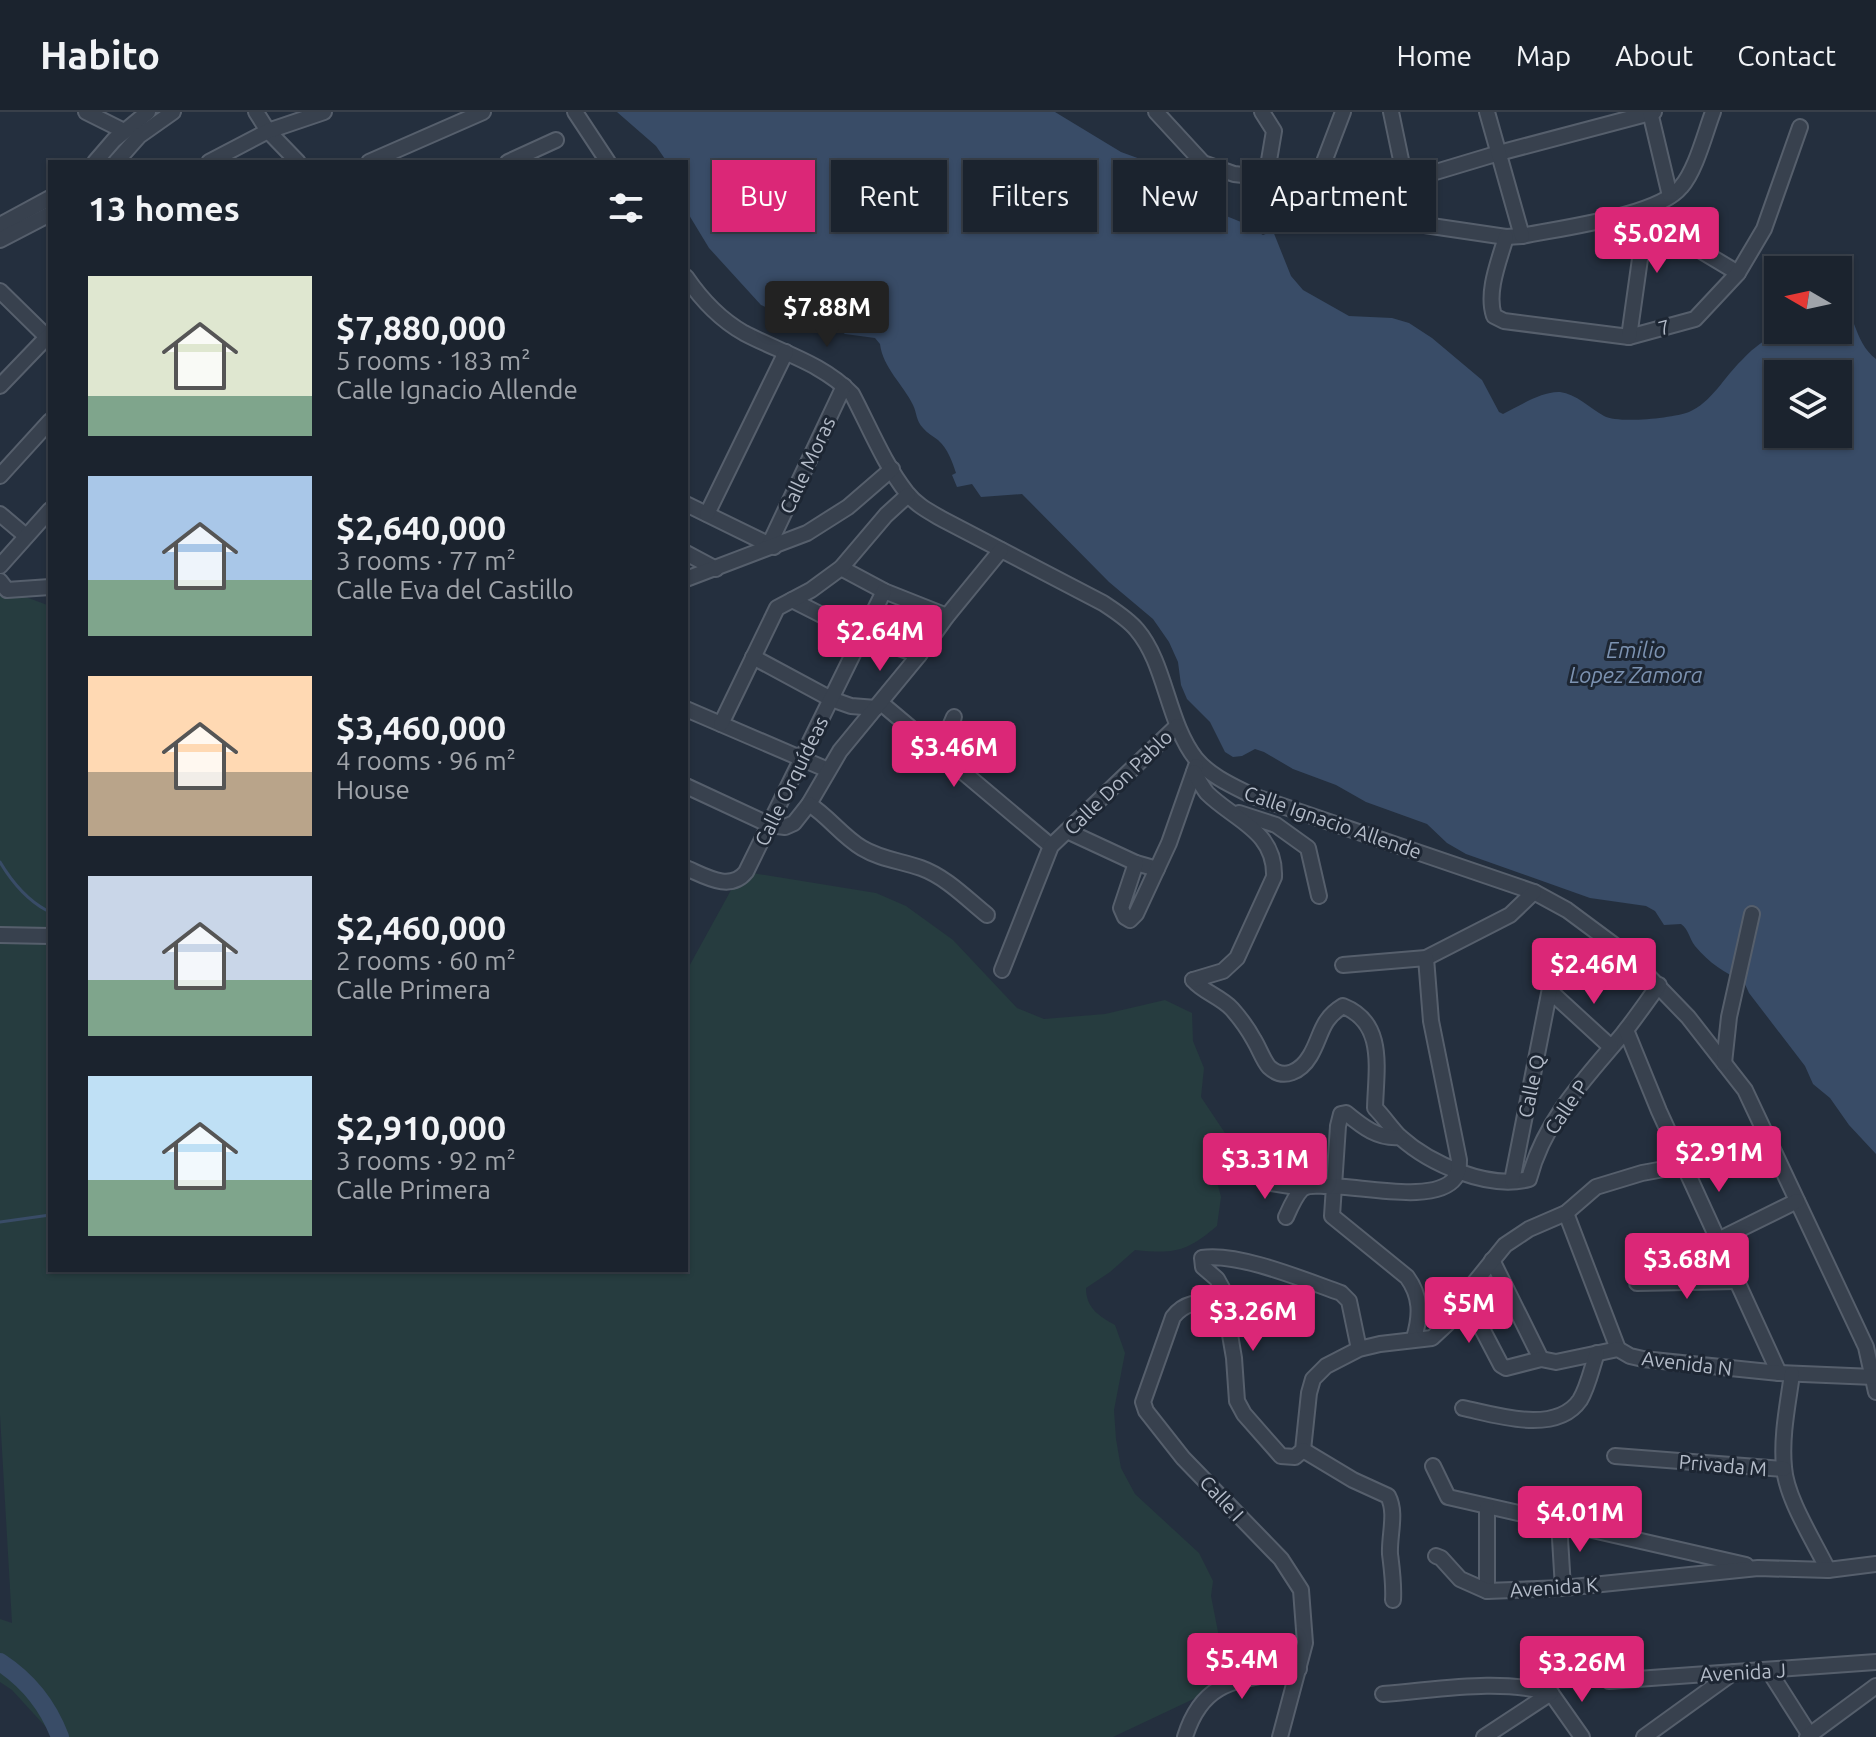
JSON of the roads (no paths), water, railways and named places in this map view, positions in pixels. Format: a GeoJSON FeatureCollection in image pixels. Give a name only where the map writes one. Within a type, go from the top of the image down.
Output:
{"type":"FeatureCollection","features":[{"type":"Feature","properties":{"kind":"street"},"geometry":{"type":"LineString","coordinates":[[86,112],[112,117],[124,131]]}},
{"type":"Feature","properties":{"kind":"street"},"geometry":{"type":"LineString","coordinates":[[97,160],[124,131],[148,112]]}},
{"type":"Feature","properties":{"kind":"street"},"geometry":{"type":"LineString","coordinates":[[118,160],[139,136],[173,112]]}},
{"type":"Feature","properties":{"kind":"street"},"geometry":{"type":"LineString","coordinates":[[256,112],[288,159]]}},
{"type":"Feature","properties":{"kind":"street"},"geometry":{"type":"LineString","coordinates":[[213,160],[268,131],[324,112]]}},
{"type":"Feature","properties":{"kind":"street"},"geometry":{"type":"LineString","coordinates":[[575,112],[607,160]]}},
{"type":"Feature","properties":{"kind":"street"},"geometry":{"type":"LineString","coordinates":[[1156,112],[1203,163],[1242,175]]}},
{"type":"Feature","properties":{"kind":"street"},"geometry":{"type":"LineString","coordinates":[[1262,112],[1274,131],[1269,160]]}},
{"type":"Feature","properties":{"kind":"street"},"geometry":{"type":"LineString","coordinates":[[1325,160],[1343,112]]}},
{"type":"Feature","properties":{"kind":"street"},"geometry":{"type":"LineString","coordinates":[[1391,112],[1401,160]]}},
{"type":"Feature","properties":{"kind":"street"},"geometry":{"type":"LineString","coordinates":[[1487,112],[1522,236]]}},
{"type":"Feature","properties":{"kind":"street"},"geometry":{"type":"LineString","coordinates":[[1436,170],[1651,112],[1670,196]]}},
{"type":"Feature","properties":{"kind":"street"},"geometry":{"type":"LineString","coordinates":[[1436,227],[1506,237],[1647,214],[1684,184],[1713,112]]}},
{"type":"Feature","properties":{"kind":"street"},"geometry":{"type":"LineString","coordinates":[[373,160],[475,114]]}},
{"type":"Feature","properties":{"kind":"street","name":"7"},"geometry":{"type":"LineString","coordinates":[[1506,237],[1494,281],[1491,307],[1494,316],[1504,321],[1629,337],[1695,319],[1738,273],[1764,229],[1800,127]]}},
{"type":"Feature","properties":{"kind":"street"},"geometry":{"type":"LineString","coordinates":[[517,160],[541,155],[556,140]]}},
{"type":"Feature","properties":{"kind":"street"},"geometry":{"type":"LineString","coordinates":[[0,225],[48,199]]}},
{"type":"Feature","properties":{"kind":"street"},"geometry":{"type":"LineString","coordinates":[[1647,214],[1738,273]]}},
{"type":"Feature","properties":{"kind":"street"},"geometry":{"type":"LineString","coordinates":[[1629,337],[1647,214]]}},
{"type":"Feature","properties":{"kind":"street"},"geometry":{"type":"LineString","coordinates":[[0,240],[48,215]]}},
{"type":"Feature","properties":{"kind":"street","name":"Calle Ignacio Allende"},"geometry":{"type":"LineString","coordinates":[[688,283],[742,332],[822,368],[844,386],[852,394],[908,495],[927,511],[1103,603],[1127,619],[1140,632],[1151,654],[1177,726],[1196,767],[1253,796],[1534,892],[1597,931],[1629,956],[1659,985],[1745,1090],[1871,1346],[1875,1384]]}},
{"type":"Feature","properties":{"kind":"street"},"geometry":{"type":"LineString","coordinates":[[0,291],[48,336]]}},
{"type":"Feature","properties":{"kind":"street"},"geometry":{"type":"LineString","coordinates":[[0,386],[48,338]]}},
{"type":"Feature","properties":{"kind":"street"},"geometry":{"type":"LineString","coordinates":[[707,514],[786,352]]}},
{"type":"Feature","properties":{"kind":"street","name":"Calle Moras"},"geometry":{"type":"LineString","coordinates":[[772,546],[844,386]]}},
{"type":"Feature","properties":{"kind":"street"},"geometry":{"type":"LineString","coordinates":[[0,476],[48,423]]}},
{"type":"Feature","properties":{"kind":"street"},"geometry":{"type":"LineString","coordinates":[[688,578],[828,522],[892,469]]}},
{"type":"Feature","properties":{"kind":"street"},"geometry":{"type":"LineString","coordinates":[[721,724],[777,608],[811,590],[841,568],[886,515],[908,495]]}},
{"type":"Feature","properties":{"kind":"street"},"geometry":{"type":"LineString","coordinates":[[688,505],[772,546]]}},
{"type":"Feature","properties":{"kind":"street"},"geometry":{"type":"LineString","coordinates":[[0,566],[48,512]]}},
{"type":"Feature","properties":{"kind":"street"},"geometry":{"type":"LineString","coordinates":[[0,514],[26,536]]}},
{"type":"Feature","properties":{"kind":"street"},"geometry":{"type":"LineString","coordinates":[[688,787],[770,825],[785,827],[794,823],[809,804],[840,751],[1001,550]]}},
{"type":"Feature","properties":{"kind":"street"},"geometry":{"type":"LineString","coordinates":[[688,554],[716,569]]}},
{"type":"Feature","properties":{"kind":"street"},"geometry":{"type":"LineString","coordinates":[[841,568],[884,591],[947,616]]}},
{"type":"Feature","properties":{"kind":"street"},"geometry":{"type":"LineString","coordinates":[[0,581],[7,590],[48,587]]}},
{"type":"Feature","properties":{"kind":"street","name":"Calle Orquídeas"},"geometry":{"type":"LineString","coordinates":[[688,869],[717,881],[736,881],[746,872],[884,591]]}},
{"type":"Feature","properties":{"kind":"street"},"geometry":{"type":"LineString","coordinates":[[792,600],[861,635],[919,655]]}},
{"type":"Feature","properties":{"kind":"street"},"geometry":{"type":"LineString","coordinates":[[753,657],[831,699],[851,706],[878,706],[939,752],[1051,846]]}},
{"type":"Feature","properties":{"kind":"street"},"geometry":{"type":"LineString","coordinates":[[688,710],[828,770]]}},
{"type":"Feature","properties":{"kind":"street"},"geometry":{"type":"LineString","coordinates":[[939,752],[954,717]]}},
{"type":"Feature","properties":{"kind":"street","name":"Calle Don Pablo"},"geometry":{"type":"LineString","coordinates":[[1002,970],[1051,846],[1177,726]]}},
{"type":"Feature","properties":{"kind":"street"},"geometry":{"type":"LineString","coordinates":[[1196,767],[1205,791],[1261,835],[1270,849],[1274,877],[1237,958],[1223,971],[1193,980],[1233,1010],[1269,1066],[1280,1073],[1292,1073],[1305,1064],[1323,1023],[1336,1010],[1343,1006],[1358,1012],[1369,1024],[1376,1049],[1375,1108],[1400,1137],[1438,1164],[1494,1181],[1512,1181]]}},
{"type":"Feature","properties":{"kind":"street"},"geometry":{"type":"LineString","coordinates":[[1136,863],[1121,908],[1130,920],[1136,914],[1157,869],[1196,767]]}},
{"type":"Feature","properties":{"kind":"street"},"geometry":{"type":"LineString","coordinates":[[809,804],[858,846],[873,855],[922,868],[942,878],[987,915]]}},
{"type":"Feature","properties":{"kind":"street"},"geometry":{"type":"LineString","coordinates":[[1231,810],[1276,825],[1308,848],[1319,896]]}},
{"type":"Feature","properties":{"kind":"street"},"geometry":{"type":"LineString","coordinates":[[1067,831],[1136,863],[1157,869]]}},
{"type":"Feature","properties":{"kind":"street"},"geometry":{"type":"LineString","coordinates":[[1343,965],[1426,958],[1510,915],[1534,892]]}},
{"type":"Feature","properties":{"kind":"street"},"geometry":{"type":"LineString","coordinates":[[1724,1063],[1729,1017],[1752,914]]}},
{"type":"Feature","properties":{"kind":"street"},"geometry":{"type":"LineString","coordinates":[[0,935],[48,936]]}},
{"type":"Feature","properties":{"kind":"street"},"geometry":{"type":"LineString","coordinates":[[1241,1167],[1271,1183],[1303,1188],[1336,1186],[1424,1193],[1443,1189],[1456,1178],[1459,1160],[1431,1021],[1426,958]]}},
{"type":"Feature","properties":{"kind":"street","name":"Calle Q"},"geometry":{"type":"LineString","coordinates":[[1512,1181],[1556,958]]}},
{"type":"Feature","properties":{"kind":"street","name":"Calle P"},"geometry":{"type":"LineString","coordinates":[[1512,1181],[1529,1179],[1537,1152],[1564,1103],[1626,1030],[1659,985]]}},
{"type":"Feature","properties":{"kind":"street"},"geometry":{"type":"LineString","coordinates":[[1551,992],[1611,1047]]}},
{"type":"Feature","properties":{"kind":"street"},"geometry":{"type":"LineString","coordinates":[[1626,1030],[1659,1111],[1737,1281],[1786,1373],[1784,1469],[1792,1495],[1828,1570]]}},
{"type":"Feature","properties":{"kind":"street"},"geometry":{"type":"LineString","coordinates":[[1400,1137],[1391,1138],[1367,1131],[1346,1113],[1341,1114],[1332,1216],[1407,1277],[1415,1288],[1419,1311],[1414,1338]]}},
{"type":"Feature","properties":{"kind":"street"},"geometry":{"type":"LineString","coordinates":[[1359,1349],[1349,1301],[1341,1293],[1274,1270],[1223,1258],[1202,1258],[1203,1267],[1222,1288],[1234,1358],[1237,1401],[1244,1414],[1281,1456],[1295,1457],[1303,1450],[1313,1379],[1326,1366],[1359,1349],[1414,1338],[1432,1338],[1505,1245],[1529,1229],[1566,1213],[1596,1187],[1642,1173],[1686,1165]]}},
{"type":"Feature","properties":{"kind":"street"},"geometry":{"type":"LineString","coordinates":[[1286,1217],[1303,1188]]}},
{"type":"Feature","properties":{"kind":"street"},"geometry":{"type":"LineString","coordinates":[[1718,1240],[1797,1201]]}},
{"type":"Feature","properties":{"kind":"street"},"geometry":{"type":"LineString","coordinates":[[1566,1213],[1618,1349]]}},
{"type":"Feature","properties":{"kind":"street"},"geometry":{"type":"LineString","coordinates":[[1492,1260],[1541,1359]]}},
{"type":"Feature","properties":{"kind":"street"},"geometry":{"type":"LineString","coordinates":[[1637,1283],[1737,1281]]}},
{"type":"Feature","properties":{"kind":"street","name":"Avenida N"},"geometry":{"type":"LineString","coordinates":[[1467,1292],[1479,1323],[1501,1365],[1506,1368],[1541,1359],[1556,1362],[1618,1349],[1643,1359],[1875,1384]]}},
{"type":"Feature","properties":{"kind":"street","name":"Calle I"},"geometry":{"type":"LineString","coordinates":[[1225,1303],[1195,1303],[1181,1307],[1173,1317],[1143,1402],[1154,1422],[1183,1458],[1281,1559],[1301,1590],[1305,1628],[1299,1669],[1280,1737]]}},
{"type":"Feature","properties":{"kind":"street"},"geometry":{"type":"LineString","coordinates":[[1463,1408],[1526,1422],[1565,1415],[1580,1400],[1597,1353]]}},
{"type":"Feature","properties":{"kind":"street"},"geometry":{"type":"LineString","coordinates":[[1303,1450],[1353,1480],[1388,1496],[1392,1512],[1393,1600]]}},
{"type":"Feature","properties":{"kind":"street","name":"Privada M"},"geometry":{"type":"LineString","coordinates":[[1615,1456],[1784,1469]]}},
{"type":"Feature","properties":{"kind":"street"},"geometry":{"type":"LineString","coordinates":[[1433,1466],[1448,1497],[1758,1568]]}},
{"type":"Feature","properties":{"kind":"street"},"geometry":{"type":"LineString","coordinates":[[1487,1508],[1487,1591]]}},
{"type":"Feature","properties":{"kind":"street"},"geometry":{"type":"LineString","coordinates":[[1559,1522],[1563,1588]]}},
{"type":"Feature","properties":{"kind":"street","name":"Avenida K"},"geometry":{"type":"LineString","coordinates":[[1436,1556],[1460,1579],[1487,1591],[1563,1588],[1758,1568],[1828,1570],[1876,1564]]}},
{"type":"Feature","properties":{"kind":"street","name":"Avenida J"},"geometry":{"type":"LineString","coordinates":[[1609,1681],[1876,1662]]}},
{"type":"Feature","properties":{"kind":"street"},"geometry":{"type":"LineString","coordinates":[[1185,1737],[1195,1710],[1207,1695],[1221,1686],[1299,1669]]}},
{"type":"Feature","properties":{"kind":"street"},"geometry":{"type":"LineString","coordinates":[[1769,1671],[1809,1736],[1876,1686]]}},
{"type":"Feature","properties":{"kind":"street"},"geometry":{"type":"LineString","coordinates":[[1644,1737],[1734,1672]]}},
{"type":"Feature","properties":{"kind":"street"},"geometry":{"type":"LineString","coordinates":[[1383,1694],[1525,1685],[1551,1693],[1582,1737]]}},
{"type":"Feature","properties":{"kind":"street"},"geometry":{"type":"LineString","coordinates":[[1484,1737],[1551,1693]]}},
{"type":"Feature","properties":{"kind":"water","name":"Emilio Lopez Zamora"},"geometry":{"type":"Polygon","coordinates":[[[617,112],[1055,112],[1121,152],[1143,160],[1113,160],[1113,232],[1226,232],[1226,216],[1242,223],[1242,232],[1263,235],[1273,232],[1291,276],[1303,290],[1349,316],[1392,318],[1409,323],[1482,380],[1503,414],[1553,392],[1572,395],[1604,416],[1621,420],[1689,412],[1711,396],[1748,353],[1764,342],[1852,344],[1854,324],[1865,347],[1876,359],[1876,1154],[1849,1125],[1830,1098],[1813,1084],[1805,1066],[1749,993],[1744,982],[1706,958],[1681,924],[1664,925],[1655,911],[1646,906],[1590,898],[1466,854],[1447,843],[1427,824],[1366,802],[1336,785],[1293,769],[1264,752],[1255,749],[1233,757],[1225,752],[1210,722],[1187,699],[1181,685],[1178,662],[1153,619],[1109,582],[1022,494],[981,497],[972,484],[957,487],[952,475],[956,473],[947,451],[921,425],[909,397],[889,368],[875,338],[845,334],[836,327],[804,323],[761,305],[709,248],[688,213],[688,160],[666,160],[656,146],[617,112]]]}},
{"type":"Feature","properties":{"kind":"waterway"},"geometry":{"type":"LineString","coordinates":[[0,862],[20,889],[46,910]]}},
{"type":"Feature","properties":{"kind":"waterway"},"geometry":{"type":"LineString","coordinates":[[0,1222],[48,1215]]}},
{"type":"Feature","properties":{"kind":"waterway"},"geometry":{"type":"LineString","coordinates":[[0,1662],[20,1677],[36,1695],[50,1714],[60,1737]]}}]}
